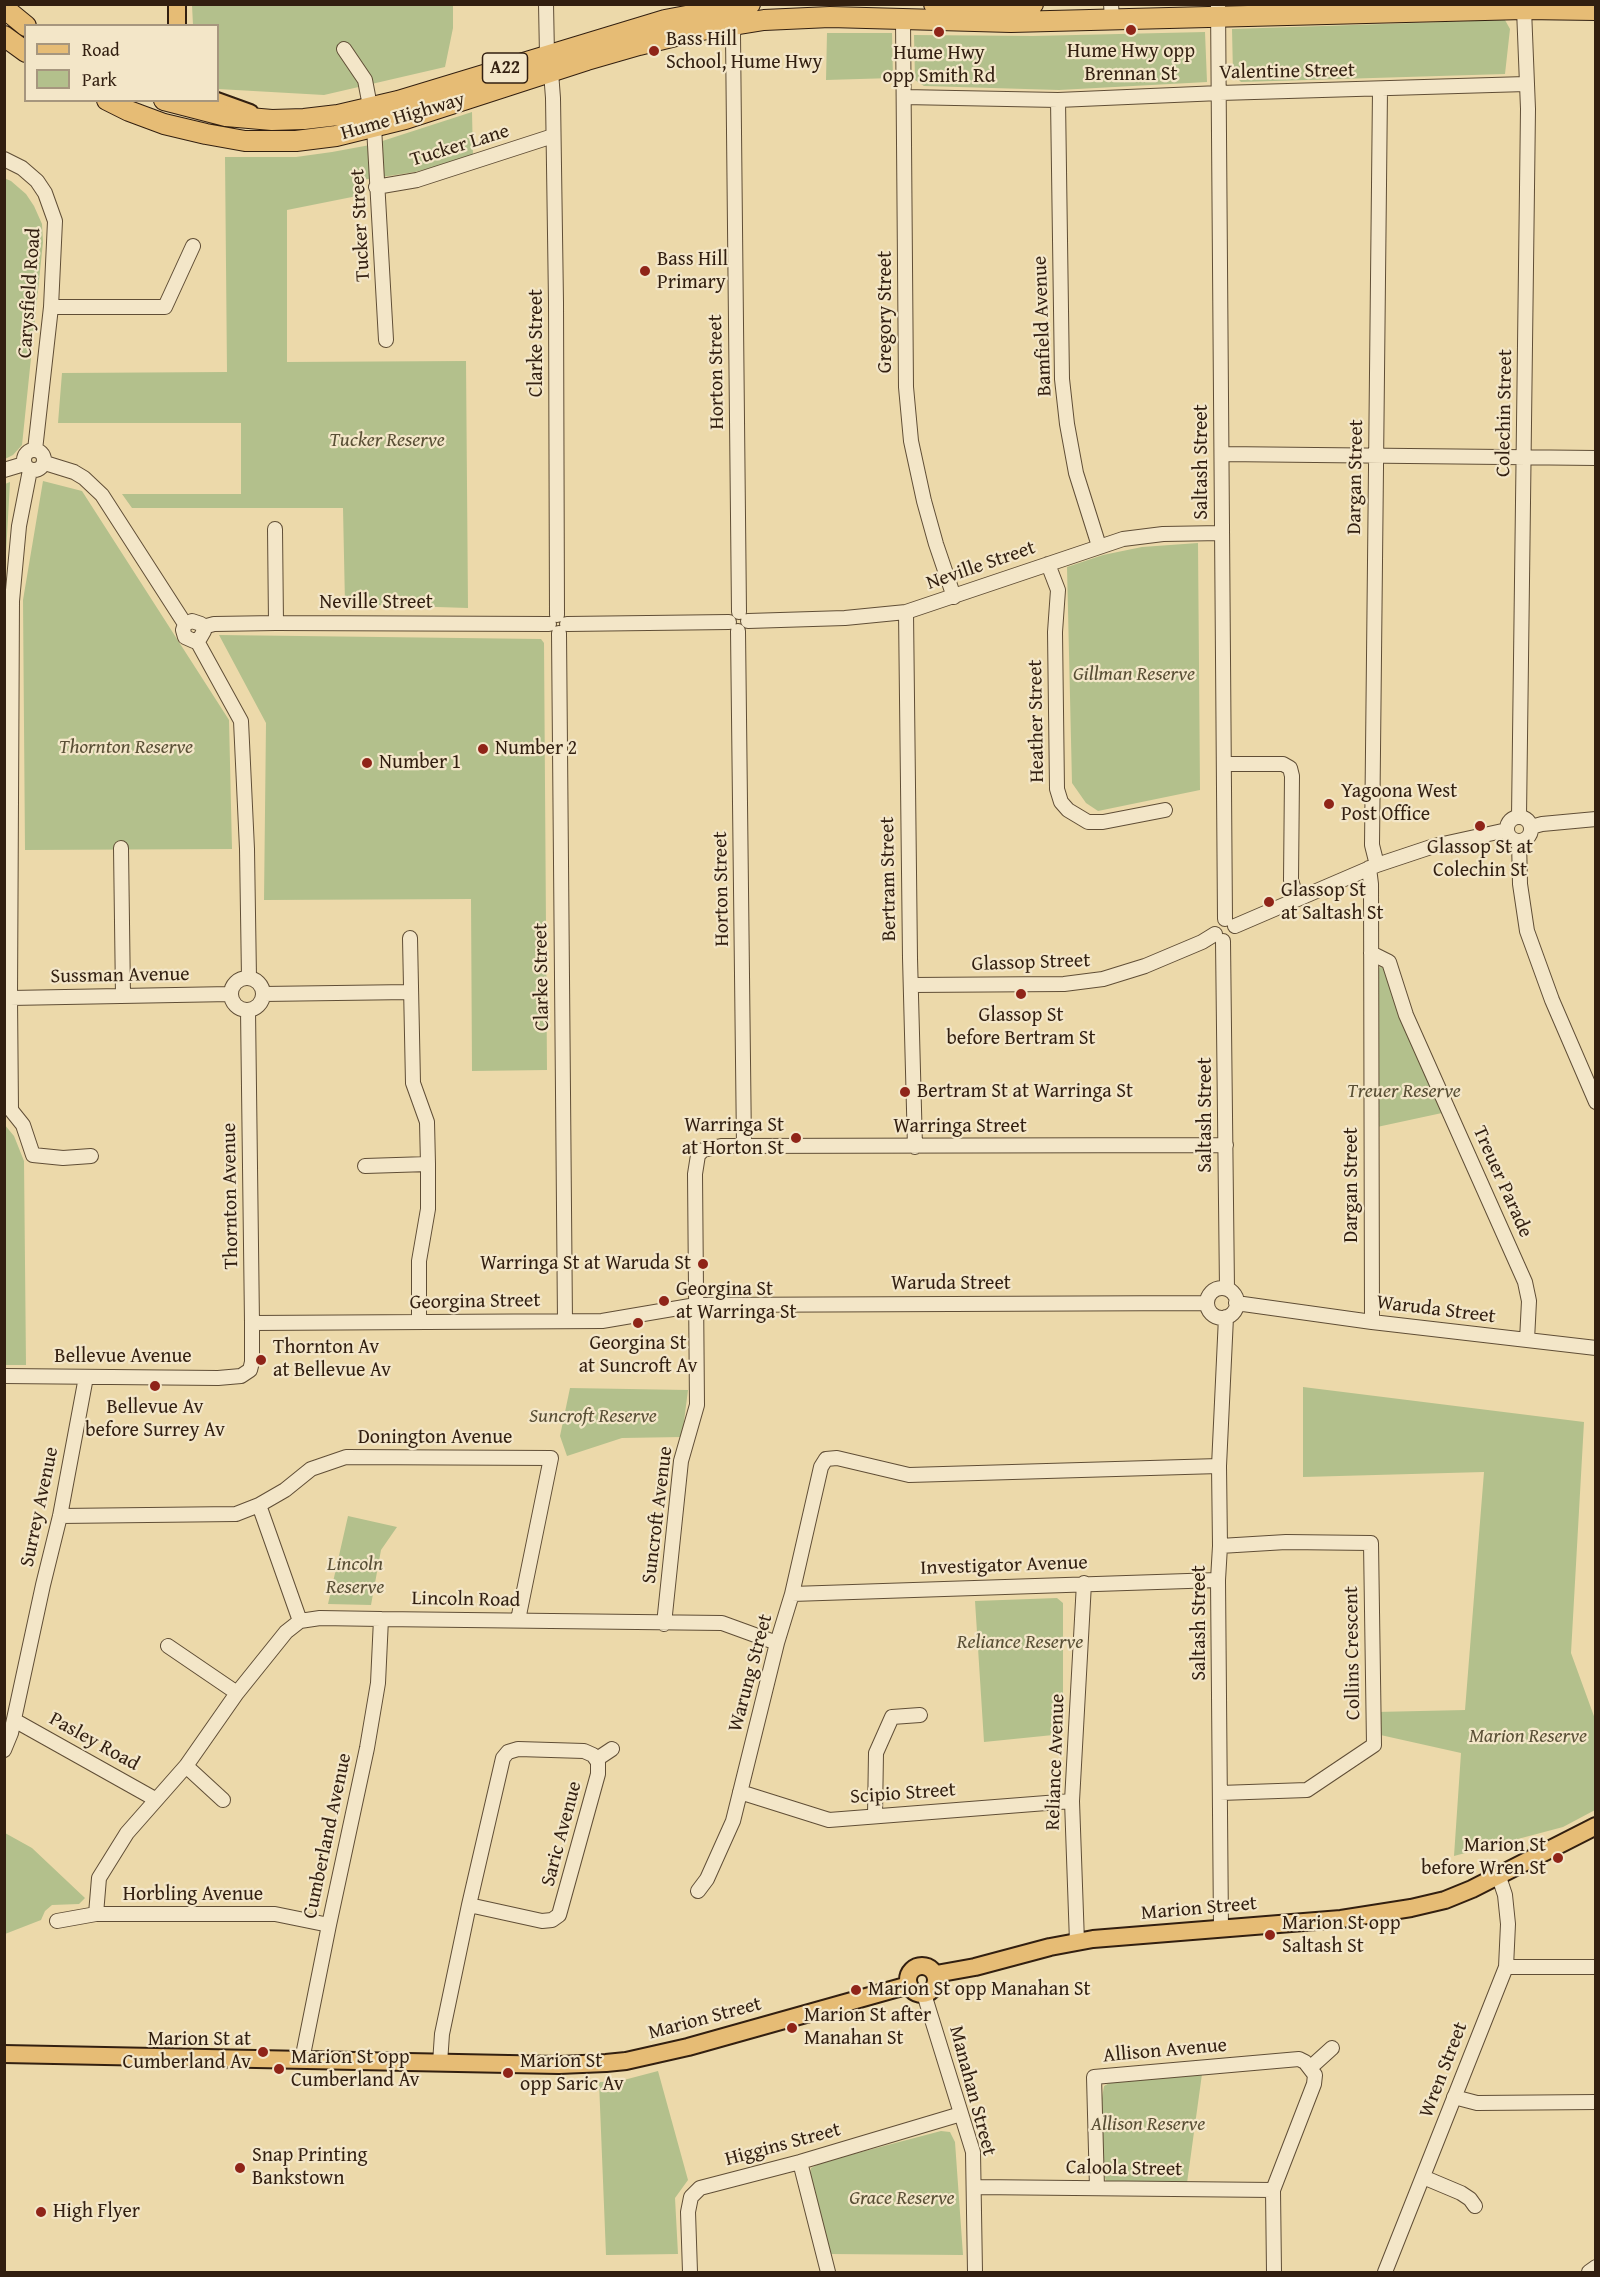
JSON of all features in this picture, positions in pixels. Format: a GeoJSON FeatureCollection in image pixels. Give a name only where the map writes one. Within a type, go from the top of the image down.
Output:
{"type":"FeatureCollection","features":[{"type":"Feature","properties":{"kind":"highway"},"geometry":{"type":"LineString","coordinates":[[934,4],[1033,4]]}},
{"type":"Feature","properties":{"kind":"highway"},"geometry":{"type":"LineString","coordinates":[[4,8],[24,24]]}},
{"type":"Feature","properties":{"kind":"highway","name":"Hume Highway"},"geometry":{"type":"LineString","coordinates":[[172,102],[226,116],[272,120],[405,119],[549,63],[639,45],[740,10],[797,17],[1011,22],[1112,11],[1596,10]]}},
{"type":"Feature","properties":{"kind":"highway"},"geometry":{"type":"LineString","coordinates":[[4,36],[24,52]]}},
{"type":"Feature","properties":{"kind":"highway"},"geometry":{"type":"LineString","coordinates":[[4,46],[24,53]]}},
{"type":"Feature","properties":{"kind":"highway","name":"Hume Highway"},"geometry":{"type":"LineString","coordinates":[[111,102],[129,111],[170,125],[245,141],[296,141],[336,136],[372,118]]}},
{"type":"Feature","properties":{"kind":"main road"},"geometry":{"type":"LineString","coordinates":[[177,4],[177,24]]}},
{"type":"Feature","properties":{"kind":"main road"},"geometry":{"type":"LineString","coordinates":[[170,125],[172,102]]}},
{"type":"Feature","properties":{"kind":"main road"},"geometry":{"type":"LineString","coordinates":[[219,102],[272,120]]}},
{"type":"Feature","properties":{"kind":"main road","name":"Marion Street"},"geometry":{"type":"LineString","coordinates":[[936,1974],[975,1967],[1077,1942],[1380,1914],[1445,1900],[1499,1877],[1596,1826]]}},
{"type":"Feature","properties":{"kind":"main road"},"geometry":{"type":"LineString","coordinates":[[924,1965],[936,1974],[935,1986],[924,1994],[915,1992],[909,1984],[909,1975],[915,1967],[924,1965]]}},
{"type":"Feature","properties":{"kind":"main road","name":"Marion Street"},"geometry":{"type":"LineString","coordinates":[[4,2054],[583,2065],[626,2061],[708,2041],[909,1984]]}},
{"type":"Feature","properties":{"kind":"street","name":"Clarke Street"},"geometry":{"type":"LineString","coordinates":[[546,4],[554,136],[565,1321]]}},
{"type":"Feature","properties":{"kind":"street","name":"Colechin Street"},"geometry":{"type":"LineString","coordinates":[[1519,817],[1528,109],[1524,9]]}},
{"type":"Feature","properties":{"kind":"street","name":"Horton Street"},"geometry":{"type":"LineString","coordinates":[[740,10],[739,621],[744,1146]]}},
{"type":"Feature","properties":{"kind":"street","name":"Saltash Street"},"geometry":{"type":"LineString","coordinates":[[1219,11],[1224,764],[1230,923]]}},
{"type":"Feature","properties":{"kind":"street","name":"Gregory Street"},"geometry":{"type":"LineString","coordinates":[[903,20],[906,387],[911,441],[924,501],[954,597]]}},
{"type":"Feature","properties":{"kind":"street","name":"Tucker Street"},"geometry":{"type":"LineString","coordinates":[[344,49],[365,80],[372,118],[386,340]]}},
{"type":"Feature","properties":{"kind":"street","name":"Valentine Street"},"geometry":{"type":"LineString","coordinates":[[904,96],[1058,100],[1526,84]]}},
{"type":"Feature","properties":{"kind":"street","name":"Dargan Street"},"geometry":{"type":"LineString","coordinates":[[1372,1322],[1371,884],[1380,90]]}},
{"type":"Feature","properties":{"kind":"street","name":"Bamfield Avenue"},"geometry":{"type":"LineString","coordinates":[[1058,100],[1062,378],[1076,473],[1099,546]]}},
{"type":"Feature","properties":{"kind":"street","name":"Tucker Lane"},"geometry":{"type":"LineString","coordinates":[[376,186],[417,180],[554,136]]}},
{"type":"Feature","properties":{"kind":"street","name":"Carysfield Road"},"geometry":{"type":"LineString","coordinates":[[4,159],[22,168],[45,193],[53,212],[56,232],[51,307],[35,450]]}},
{"type":"Feature","properties":{"kind":"street"},"geometry":{"type":"LineString","coordinates":[[51,307],[165,307],[193,246]]}},
{"type":"Feature","properties":{"kind":"street"},"geometry":{"type":"LineString","coordinates":[[45,463],[42,453],[35,450],[26,454],[27,467],[12,601],[8,1110],[23,1125],[33,1155],[63,1158],[91,1156]]}},
{"type":"Feature","properties":{"kind":"street"},"geometry":{"type":"LineString","coordinates":[[1222,454],[1596,458]]}},
{"type":"Feature","properties":{"kind":"street"},"geometry":{"type":"LineString","coordinates":[[4,470],[27,467],[38,470],[45,463]]}},
{"type":"Feature","properties":{"kind":"street"},"geometry":{"type":"LineString","coordinates":[[45,463],[74,472],[102,495],[185,624]]}},
{"type":"Feature","properties":{"kind":"street"},"geometry":{"type":"LineString","coordinates":[[275,529],[276,622]]}},
{"type":"Feature","properties":{"kind":"street","name":"Neville Street"},"geometry":{"type":"LineString","coordinates":[[203,627],[214,624],[276,622],[558,624],[862,617],[906,612],[1124,539],[1163,534],[1222,533]]}},
{"type":"Feature","properties":{"kind":"street","name":"Heather Street"},"geometry":{"type":"LineString","coordinates":[[1048,564],[1058,590],[1055,632],[1057,789],[1061,802],[1068,810],[1088,822],[1103,822],[1165,810]]}},
{"type":"Feature","properties":{"kind":"street","name":"Bertram Street"},"geometry":{"type":"LineString","coordinates":[[906,612],[915,1147]]}},
{"type":"Feature","properties":{"kind":"street"},"geometry":{"type":"LineString","coordinates":[[195,621],[203,627],[203,635],[197,641],[190,641],[185,637],[183,630],[185,624],[195,621]]}},
{"type":"Feature","properties":{"kind":"street"},"geometry":{"type":"LineString","coordinates":[[197,641],[241,721],[247,849],[249,978]]}},
{"type":"Feature","properties":{"kind":"street"},"geometry":{"type":"LineString","coordinates":[[1224,764],[1283,764],[1290,768],[1292,776],[1291,880],[1297,899]]}},
{"type":"Feature","properties":{"kind":"street"},"geometry":{"type":"LineString","coordinates":[[1519,817],[1527,820],[1531,827],[1529,837],[1519,841],[1511,838],[1507,830],[1510,821],[1519,817]]}},
{"type":"Feature","properties":{"kind":"street"},"geometry":{"type":"LineString","coordinates":[[1531,827],[1596,819]]}},
{"type":"Feature","properties":{"kind":"street"},"geometry":{"type":"LineString","coordinates":[[1219,938],[1216,924],[1230,923],[1297,899],[1373,866],[1434,846],[1507,830]]}},
{"type":"Feature","properties":{"kind":"street"},"geometry":{"type":"LineString","coordinates":[[1519,841],[1520,884],[1527,931],[1552,1000],[1596,1102]]}},
{"type":"Feature","properties":{"kind":"street"},"geometry":{"type":"LineString","coordinates":[[121,848],[123,996]]}},
{"type":"Feature","properties":{"kind":"street"},"geometry":{"type":"LineString","coordinates":[[410,938],[413,1083],[427,1122],[428,1164],[428,1209],[419,1261],[419,1322]]}},
{"type":"Feature","properties":{"kind":"street","name":"Saltash Street"},"geometry":{"type":"LineString","coordinates":[[1219,938],[1226,1145],[1227,1289]]}},
{"type":"Feature","properties":{"kind":"street","name":"Glassop Street"},"geometry":{"type":"LineString","coordinates":[[911,985],[1064,984],[1103,979],[1145,966],[1202,942],[1219,938]]}},
{"type":"Feature","properties":{"kind":"street","name":"Treuer Parade"},"geometry":{"type":"LineString","coordinates":[[1371,953],[1389,962],[1406,1015],[1525,1282],[1529,1302],[1527,1340]]}},
{"type":"Feature","properties":{"kind":"street"},"geometry":{"type":"LineString","coordinates":[[249,978],[260,985],[263,994],[260,1003],[248,1010],[238,1007],[231,994],[238,980],[249,978]]}},
{"type":"Feature","properties":{"kind":"street"},"geometry":{"type":"LineString","coordinates":[[263,994],[410,992]]}},
{"type":"Feature","properties":{"kind":"street","name":"Sussman Avenue"},"geometry":{"type":"LineString","coordinates":[[10,998],[231,994]]}},
{"type":"Feature","properties":{"kind":"street","name":"Thornton Avenue"},"geometry":{"type":"LineString","coordinates":[[241,1376],[250,1370],[251,1366],[252,1323],[248,1010]]}},
{"type":"Feature","properties":{"kind":"street","name":"Warringa Street"},"geometry":{"type":"LineString","coordinates":[[696,1305],[695,1174],[691,1152],[711,1147],[744,1146],[1226,1145]]}},
{"type":"Feature","properties":{"kind":"street"},"geometry":{"type":"LineString","coordinates":[[365,1166],[428,1164]]}},
{"type":"Feature","properties":{"kind":"street"},"geometry":{"type":"LineString","coordinates":[[1227,1289],[1234,1294],[1236,1303],[1233,1311],[1226,1317],[1213,1315],[1207,1303],[1213,1291],[1227,1289]]}},
{"type":"Feature","properties":{"kind":"street","name":"Waruda Street"},"geometry":{"type":"LineString","coordinates":[[696,1305],[1207,1303]]}},
{"type":"Feature","properties":{"kind":"street","name":"Waruda Street"},"geometry":{"type":"LineString","coordinates":[[1236,1303],[1372,1322],[1596,1348]]}},
{"type":"Feature","properties":{"kind":"street","name":"Georgina Street"},"geometry":{"type":"LineString","coordinates":[[252,1323],[602,1321],[696,1305]]}},
{"type":"Feature","properties":{"kind":"street","name":"Suncroft Avenue"},"geometry":{"type":"LineString","coordinates":[[664,1624],[681,1461],[697,1405],[696,1305]]}},
{"type":"Feature","properties":{"kind":"street","name":"Saltash Street"},"geometry":{"type":"LineString","coordinates":[[1221,1928],[1218,1580],[1219,1466],[1226,1317]]}},
{"type":"Feature","properties":{"kind":"street","name":"Bellevue Avenue"},"geometry":{"type":"LineString","coordinates":[[4,1376],[241,1376]]}},
{"type":"Feature","properties":{"kind":"street","name":"Surrey Avenue"},"geometry":{"type":"LineString","coordinates":[[4,1750],[14,1720],[60,1516],[86,1377]]}},
{"type":"Feature","properties":{"kind":"street","name":"Warung Street"},"geometry":{"type":"LineString","coordinates":[[698,1891],[707,1879],[733,1821],[777,1643],[792,1594],[823,1455],[909,1475],[1219,1466]]}},
{"type":"Feature","properties":{"kind":"street","name":"Donington Avenue"},"geometry":{"type":"LineString","coordinates":[[60,1516],[236,1514],[259,1505],[285,1490],[311,1469],[346,1457],[551,1458],[518,1620]]}},
{"type":"Feature","properties":{"kind":"street"},"geometry":{"type":"LineString","coordinates":[[96,1914],[99,1878],[127,1833],[186,1766],[237,1693],[286,1632],[300,1621],[259,1505]]}},
{"type":"Feature","properties":{"kind":"street","name":"Collins Crescent"},"geometry":{"type":"LineString","coordinates":[[1220,1546],[1286,1542],[1371,1543],[1374,1745],[1307,1790],[1220,1792]]}},
{"type":"Feature","properties":{"kind":"street","name":"Investigator Avenue"},"geometry":{"type":"LineString","coordinates":[[792,1594],[1218,1580]]}},
{"type":"Feature","properties":{"kind":"street","name":"Reliance Avenue"},"geometry":{"type":"LineString","coordinates":[[1077,1942],[1072,1801],[1084,1583]]}},
{"type":"Feature","properties":{"kind":"street","name":"Lincoln Road"},"geometry":{"type":"LineString","coordinates":[[300,1621],[320,1618],[722,1623],[777,1643]]}},
{"type":"Feature","properties":{"kind":"street","name":"Cumberland Avenue"},"geometry":{"type":"LineString","coordinates":[[302,2060],[328,1925],[368,1748],[378,1683],[381,1619]]}},
{"type":"Feature","properties":{"kind":"street"},"geometry":{"type":"LineString","coordinates":[[168,1646],[237,1693]]}},
{"type":"Feature","properties":{"kind":"street"},"geometry":{"type":"LineString","coordinates":[[875,1815],[876,1753],[892,1717],[920,1715]]}},
{"type":"Feature","properties":{"kind":"street","name":"Pasley Road"},"geometry":{"type":"LineString","coordinates":[[14,1720],[155,1799]]}},
{"type":"Feature","properties":{"kind":"street","name":"Saric Avenue"},"geometry":{"type":"LineString","coordinates":[[597,1759],[612,1749]]}},
{"type":"Feature","properties":{"kind":"street","name":"Saric Avenue"},"geometry":{"type":"LineString","coordinates":[[440,2063],[442,2034],[502,1750],[590,1752],[597,1759],[598,1774],[560,1922],[542,1921],[470,1905]]}},
{"type":"Feature","properties":{"kind":"street"},"geometry":{"type":"LineString","coordinates":[[186,1766],[224,1800]]}},
{"type":"Feature","properties":{"kind":"street","name":"Scipio Street"},"geometry":{"type":"LineString","coordinates":[[740,1792],[829,1820],[1072,1801]]}},
{"type":"Feature","properties":{"kind":"street","name":"Wren Street"},"geometry":{"type":"LineString","coordinates":[[1385,2272],[1506,1967],[1508,1924],[1505,1895],[1499,1877]]}},
{"type":"Feature","properties":{"kind":"street","name":"Horbling Avenue"},"geometry":{"type":"LineString","coordinates":[[57,1921],[96,1914],[275,1914],[328,1925]]}},
{"type":"Feature","properties":{"kind":"street"},"geometry":{"type":"LineString","coordinates":[[1506,1967],[1596,1967]]}},
{"type":"Feature","properties":{"kind":"street","name":"Manahan Street"},"geometry":{"type":"LineString","coordinates":[[924,1994],[973,2152],[975,2272]]}},
{"type":"Feature","properties":{"kind":"street"},"geometry":{"type":"LineString","coordinates":[[1274,2272],[1273,2190],[1314,2084],[1315,2075],[1311,2067],[1332,2048]]}},
{"type":"Feature","properties":{"kind":"street","name":"Allison Avenue"},"geometry":{"type":"LineString","coordinates":[[1097,2188],[1094,2077],[1299,2059],[1311,2067]]}},
{"type":"Feature","properties":{"kind":"street"},"geometry":{"type":"LineString","coordinates":[[1454,2097],[1477,2103],[1596,2102]]}},
{"type":"Feature","properties":{"kind":"street","name":"Higgins Street"},"geometry":{"type":"LineString","coordinates":[[690,2272],[688,2221],[691,2197],[700,2188],[800,2162],[961,2114]]}},
{"type":"Feature","properties":{"kind":"street"},"geometry":{"type":"LineString","coordinates":[[800,2162],[828,2272]]}},
{"type":"Feature","properties":{"kind":"street"},"geometry":{"type":"LineString","coordinates":[[1423,2177],[1461,2193],[1475,2206]]}},
{"type":"Feature","properties":{"kind":"street","name":"Caloola Street"},"geometry":{"type":"LineString","coordinates":[[975,2187],[1273,2190]]}},
{"type":"Feature","properties":{"kind":"street"},"geometry":{"type":"LineString","coordinates":[[1589,2272],[1596,2266]]}},
{"type":"Feature","properties":{"kind":"green space"},"geometry":{"type":"Polygon","coordinates":[[[192,5],[453,5],[453,28],[445,67],[324,95],[219,89],[219,24],[193,24],[192,5]]]}},
{"type":"Feature","properties":{"kind":"green space"},"geometry":{"type":"Polygon","coordinates":[[[1505,20],[1510,29],[1505,74],[1241,82],[1233,74],[1232,29],[1505,20]]]}},
{"type":"Feature","properties":{"kind":"green space"},"geometry":{"type":"Polygon","coordinates":[[[1205,32],[1207,82],[1059,90],[924,86],[915,80],[914,35],[1033,36],[1205,32]]]}},
{"type":"Feature","properties":{"kind":"green space"},"geometry":{"type":"Polygon","coordinates":[[[827,33],[892,33],[893,78],[826,80],[827,33]]]}},
{"type":"Feature","properties":{"kind":"green space","name":"Tucker Reserve"},"geometry":{"type":"Polygon","coordinates":[[[472,112],[473,157],[415,172],[362,180],[362,195],[287,210],[287,362],[466,361],[468,608],[345,604],[343,508],[132,508],[122,494],[241,494],[241,423],[58,423],[62,373],[227,372],[225,157],[296,157],[332,152],[370,145],[472,112]]]}},
{"type":"Feature","properties":{"kind":"green space"},"geometry":{"type":"Polygon","coordinates":[[[4,178],[26,194],[34,206],[42,224],[43,242],[22,445],[13,455],[5,459],[4,178]]]}},
{"type":"Feature","properties":{"kind":"green space","name":"Thornton Reserve"},"geometry":{"type":"Polygon","coordinates":[[[43,481],[82,491],[229,720],[232,849],[25,850],[23,600],[43,481]]]}},
{"type":"Feature","properties":{"kind":"green space"},"geometry":{"type":"Polygon","coordinates":[[[10,482],[5,571],[5,484],[10,482]]]}},
{"type":"Feature","properties":{"kind":"green space","name":"Gillman Reserve"},"geometry":{"type":"Polygon","coordinates":[[[1198,543],[1200,790],[1098,811],[1086,803],[1072,783],[1067,567],[1103,555],[1142,547],[1198,543]]]}},
{"type":"Feature","properties":{"kind":"green space"},"geometry":{"type":"Polygon","coordinates":[[[219,635],[541,639],[544,643],[547,1070],[472,1071],[471,899],[264,900],[266,723],[219,635]]]}},
{"type":"Feature","properties":{"kind":"green space","name":"Treuer Reserve"},"geometry":{"type":"Polygon","coordinates":[[[1386,968],[1406,1028],[1442,1113],[1377,1127],[1378,969],[1386,968]]]}},
{"type":"Feature","properties":{"kind":"green space"},"geometry":{"type":"Polygon","coordinates":[[[4,1124],[14,1136],[24,1161],[26,1365],[5,1365],[4,1124]]]}},
{"type":"Feature","properties":{"kind":"green space","name":"Marion Reserve"},"geometry":{"type":"Polygon","coordinates":[[[1303,1387],[1584,1422],[1571,1653],[1595,1719],[1595,1810],[1563,1827],[1454,1856],[1461,1753],[1376,1734],[1376,1712],[1465,1710],[1484,1472],[1303,1477],[1303,1387]]]}},
{"type":"Feature","properties":{"kind":"green space","name":"Suncroft Reserve"},"geometry":{"type":"Polygon","coordinates":[[[570,1388],[688,1390],[682,1437],[622,1438],[567,1456],[560,1436],[570,1388]]]}},
{"type":"Feature","properties":{"kind":"green space","name":"Lincoln Reserve"},"geometry":{"type":"Polygon","coordinates":[[[348,1516],[397,1527],[381,1550],[371,1605],[328,1604],[348,1516]]]}},
{"type":"Feature","properties":{"kind":"green space","name":"Reliance Reserve"},"geometry":{"type":"Polygon","coordinates":[[[1057,1598],[1063,1603],[1063,1734],[984,1742],[975,1601],[1057,1598]]]}},
{"type":"Feature","properties":{"kind":"green space"},"geometry":{"type":"Polygon","coordinates":[[[5,1833],[32,1848],[85,1898],[79,1904],[52,1905],[45,1911],[41,1920],[5,1934],[5,1833]]]}},
{"type":"Feature","properties":{"kind":"green space"},"geometry":{"type":"Polygon","coordinates":[[[658,2071],[688,2180],[675,2198],[678,2254],[606,2255],[599,2082],[620,2081],[658,2071]]]}},
{"type":"Feature","properties":{"kind":"green space","name":"Allison Reserve"},"geometry":{"type":"Polygon","coordinates":[[[1202,2074],[1187,2183],[1110,2183],[1106,2181],[1103,2171],[1102,2098],[1104,2086],[1113,2081],[1202,2074]]]}},
{"type":"Feature","properties":{"kind":"green space","name":"Grace Reserve"},"geometry":{"type":"Polygon","coordinates":[[[941,2131],[950,2132],[955,2142],[963,2255],[829,2254],[810,2174],[811,2168],[823,2162],[941,2131]]]}},
{"type":"Feature","properties":{"kind":"place","name":"Hume Hwy opp Brennan St"},"geometry":{"type":"Point","coordinates":[1131,30]}},
{"type":"Feature","properties":{"kind":"place","name":"Hume Hwy opp Smith Rd"},"geometry":{"type":"Point","coordinates":[939,32]}},
{"type":"Feature","properties":{"kind":"place","name":"Bass Hill School, Hume Hwy"},"geometry":{"type":"Point","coordinates":[654,51]}},
{"type":"Feature","properties":{"kind":"place","name":"Bass Hill Primary"},"geometry":{"type":"Point","coordinates":[645,271]}},
{"type":"Feature","properties":{"kind":"place","name":"Number 2"},"geometry":{"type":"Point","coordinates":[483,749]}},
{"type":"Feature","properties":{"kind":"place","name":"Number 1"},"geometry":{"type":"Point","coordinates":[367,763]}},
{"type":"Feature","properties":{"kind":"place","name":"Yagoona West Post Office"},"geometry":{"type":"Point","coordinates":[1329,804]}},
{"type":"Feature","properties":{"kind":"place","name":"Glassop St at Colechin St"},"geometry":{"type":"Point","coordinates":[1480,826]}},
{"type":"Feature","properties":{"kind":"place","name":"Glassop St at Saltash St"},"geometry":{"type":"Point","coordinates":[1269,902]}},
{"type":"Feature","properties":{"kind":"place","name":"Glassop St before Bertram St"},"geometry":{"type":"Point","coordinates":[1021,994]}},
{"type":"Feature","properties":{"kind":"place","name":"Bertram St at Warringa St"},"geometry":{"type":"Point","coordinates":[905,1092]}},
{"type":"Feature","properties":{"kind":"place","name":"Warringa St at Horton St"},"geometry":{"type":"Point","coordinates":[796,1138]}},
{"type":"Feature","properties":{"kind":"place","name":"Warringa St at Waruda St"},"geometry":{"type":"Point","coordinates":[703,1264]}},
{"type":"Feature","properties":{"kind":"place","name":"Georgina St at Warringa St"},"geometry":{"type":"Point","coordinates":[664,1301]}},
{"type":"Feature","properties":{"kind":"place","name":"Georgina St at Suncroft Av"},"geometry":{"type":"Point","coordinates":[638,1323]}},
{"type":"Feature","properties":{"kind":"place","name":"Thornton Av at Bellevue Av"},"geometry":{"type":"Point","coordinates":[261,1360]}},
{"type":"Feature","properties":{"kind":"place","name":"Bellevue Av before Surrey Av"},"geometry":{"type":"Point","coordinates":[155,1386]}},
{"type":"Feature","properties":{"kind":"place","name":"Marion St before Wren St"},"geometry":{"type":"Point","coordinates":[1558,1858]}},
{"type":"Feature","properties":{"kind":"place","name":"Marion St opp Saltash St"},"geometry":{"type":"Point","coordinates":[1270,1935]}},
{"type":"Feature","properties":{"kind":"place","name":"Marion St opp Manahan St"},"geometry":{"type":"Point","coordinates":[856,1990]}},
{"type":"Feature","properties":{"kind":"place","name":"Marion St after Manahan St"},"geometry":{"type":"Point","coordinates":[792,2028]}},
{"type":"Feature","properties":{"kind":"place","name":"Marion St at Cumberland Av"},"geometry":{"type":"Point","coordinates":[263,2052]}},
{"type":"Feature","properties":{"kind":"place","name":"Marion St opp Cumberland Av"},"geometry":{"type":"Point","coordinates":[279,2069]}},
{"type":"Feature","properties":{"kind":"place","name":"Marion St opp Saric Av"},"geometry":{"type":"Point","coordinates":[508,2073]}},
{"type":"Feature","properties":{"kind":"place","name":"Snap Printing Bankstown"},"geometry":{"type":"Point","coordinates":[240,2168]}},
{"type":"Feature","properties":{"kind":"place","name":"High Flyer"},"geometry":{"type":"Point","coordinates":[41,2212]}}]}
